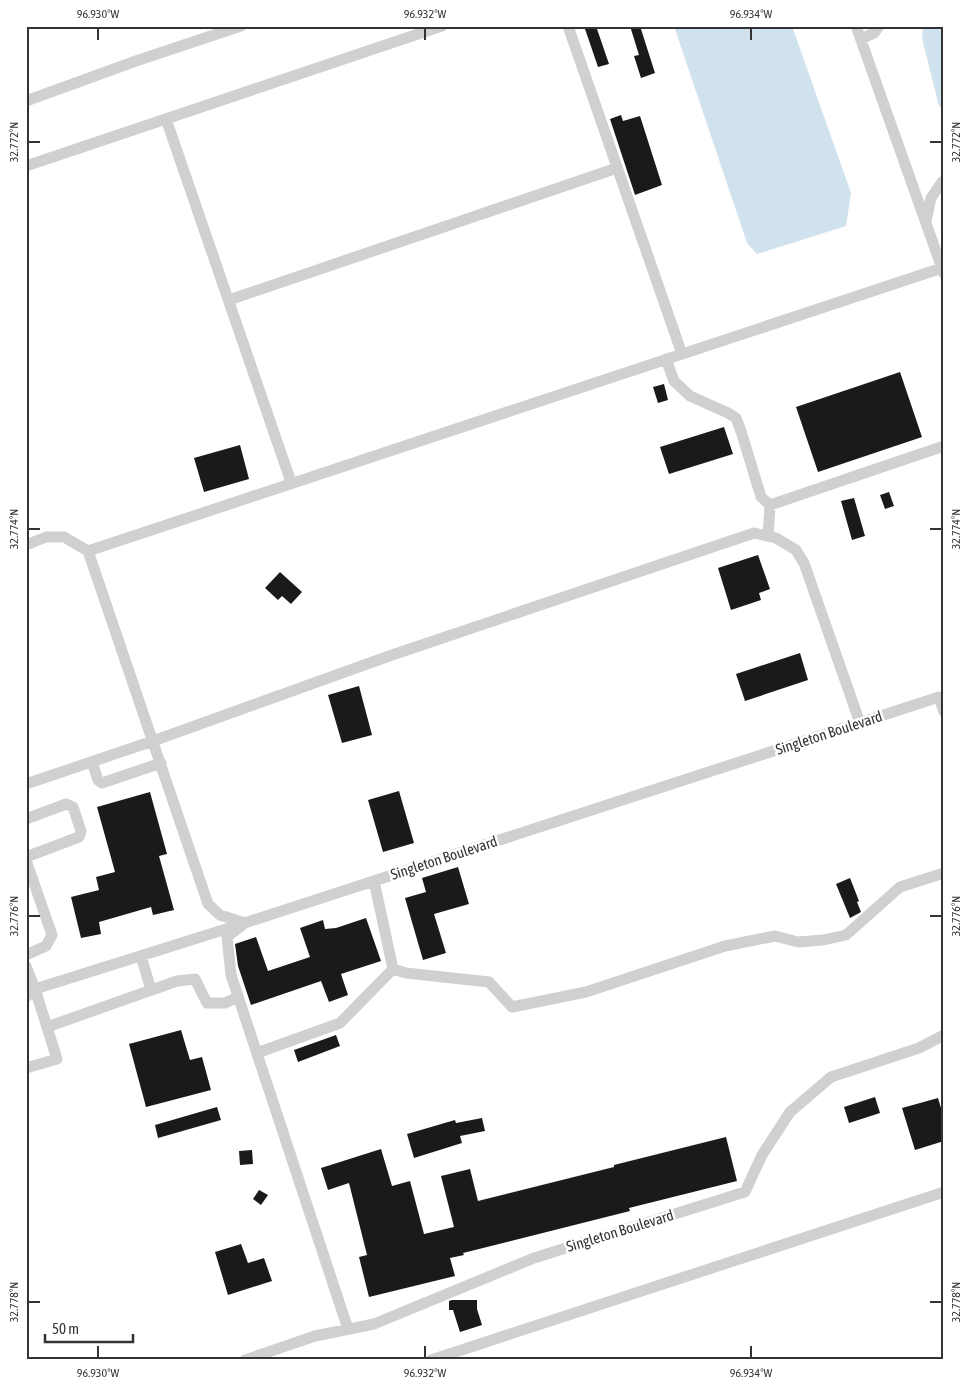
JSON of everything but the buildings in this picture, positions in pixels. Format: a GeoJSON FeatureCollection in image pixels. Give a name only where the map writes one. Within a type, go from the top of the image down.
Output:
{"type":"FeatureCollection","features":[{"type":"Feature","properties":{"kind":"lane"},"geometry":{"type":"LineString","coordinates":[[26,101],[136,61],[241,26]]}},
{"type":"Feature","properties":{"kind":"lane"},"geometry":{"type":"LineString","coordinates":[[26,166],[442,26]]}},
{"type":"Feature","properties":{"kind":"lane"},"geometry":{"type":"LineString","coordinates":[[568,26],[682,354]]}},
{"type":"Feature","properties":{"kind":"lane"},"geometry":{"type":"LineString","coordinates":[[88,551],[666,359],[943,271],[856,26]]}},
{"type":"Feature","properties":{"kind":"lane"},"geometry":{"type":"LineString","coordinates":[[861,39],[874,33],[880,26]]}},
{"type":"Feature","properties":{"kind":"lane"},"geometry":{"type":"LineString","coordinates":[[166,119],[291,482]]}},
{"type":"Feature","properties":{"kind":"lane"},"geometry":{"type":"LineString","coordinates":[[229,300],[617,168]]}},
{"type":"Feature","properties":{"kind":"lane"},"geometry":{"type":"LineString","coordinates":[[926,224],[931,198],[944,181]]}},
{"type":"Feature","properties":{"kind":"lane"},"geometry":{"type":"LineString","coordinates":[[666,359],[674,381],[690,396],[728,412],[736,418],[742,431],[761,497],[770,505]]}},
{"type":"Feature","properties":{"kind":"lane"},"geometry":{"type":"LineString","coordinates":[[770,505],[944,446]]}},
{"type":"Feature","properties":{"kind":"lane"},"geometry":{"type":"LineString","coordinates":[[768,536],[770,505]]}},
{"type":"Feature","properties":{"kind":"lane"},"geometry":{"type":"LineString","coordinates":[[26,784],[392,656],[754,533],[776,538],[796,550],[804,564],[860,723]]}},
{"type":"Feature","properties":{"kind":"lane"},"geometry":{"type":"LineString","coordinates":[[26,545],[46,537],[64,537],[88,551],[208,904],[220,915],[245,923]]}},
{"type":"Feature","properties":{"kind":"lane","name":"Singleton Boulevard"},"geometry":{"type":"LineString","coordinates":[[30,993],[941,697],[944,712]]}},
{"type":"Feature","properties":{"kind":"lane"},"geometry":{"type":"LineString","coordinates":[[92,762],[98,780],[102,783],[161,763]]}},
{"type":"Feature","properties":{"kind":"lane"},"geometry":{"type":"LineString","coordinates":[[26,819],[66,804],[73,807],[81,831],[79,837],[26,858],[52,935],[46,946],[26,955]]}},
{"type":"Feature","properties":{"kind":"lane"},"geometry":{"type":"LineString","coordinates":[[393,969],[406,973],[489,982],[512,1007],[586,992],[725,946],[776,936],[798,942],[823,940],[846,935],[900,888],[944,872]]}},
{"type":"Feature","properties":{"kind":"lane"},"geometry":{"type":"LineString","coordinates":[[374,881],[393,969]]}},
{"type":"Feature","properties":{"kind":"lane"},"geometry":{"type":"LineString","coordinates":[[245,923],[227,937],[231,975],[348,1329]]}},
{"type":"Feature","properties":{"kind":"lane"},"geometry":{"type":"LineString","coordinates":[[141,956],[151,990]]}},
{"type":"Feature","properties":{"kind":"lane"},"geometry":{"type":"LineString","coordinates":[[26,966],[30,993],[47,1027],[57,1059],[26,1068]]}},
{"type":"Feature","properties":{"kind":"lane"},"geometry":{"type":"LineString","coordinates":[[257,1053],[340,1023],[393,969]]}},
{"type":"Feature","properties":{"kind":"lane"},"geometry":{"type":"LineString","coordinates":[[47,1027],[177,981],[195,979],[207,1003],[225,1003],[238,997]]}},
{"type":"Feature","properties":{"kind":"lane","name":"Singleton Boulevard"},"geometry":{"type":"LineString","coordinates":[[245,1360],[315,1336],[382,1321],[534,1258],[745,1192],[762,1155],[790,1112],[831,1077],[919,1048],[944,1035]]}},
{"type":"Feature","properties":{"kind":"lane"},"geometry":{"type":"LineString","coordinates":[[431,1360],[944,1192]]}},
{"type":"Feature","properties":{"kind":"water"},"geometry":{"type":"Polygon","coordinates":[[[674,26],[792,26],[851,193],[846,226],[757,254],[747,243],[674,26]]]}},
{"type":"Feature","properties":{"kind":"water"},"geometry":{"type":"Polygon","coordinates":[[[923,26],[944,26],[944,110],[939,106],[922,38],[923,26]]]}}]}
